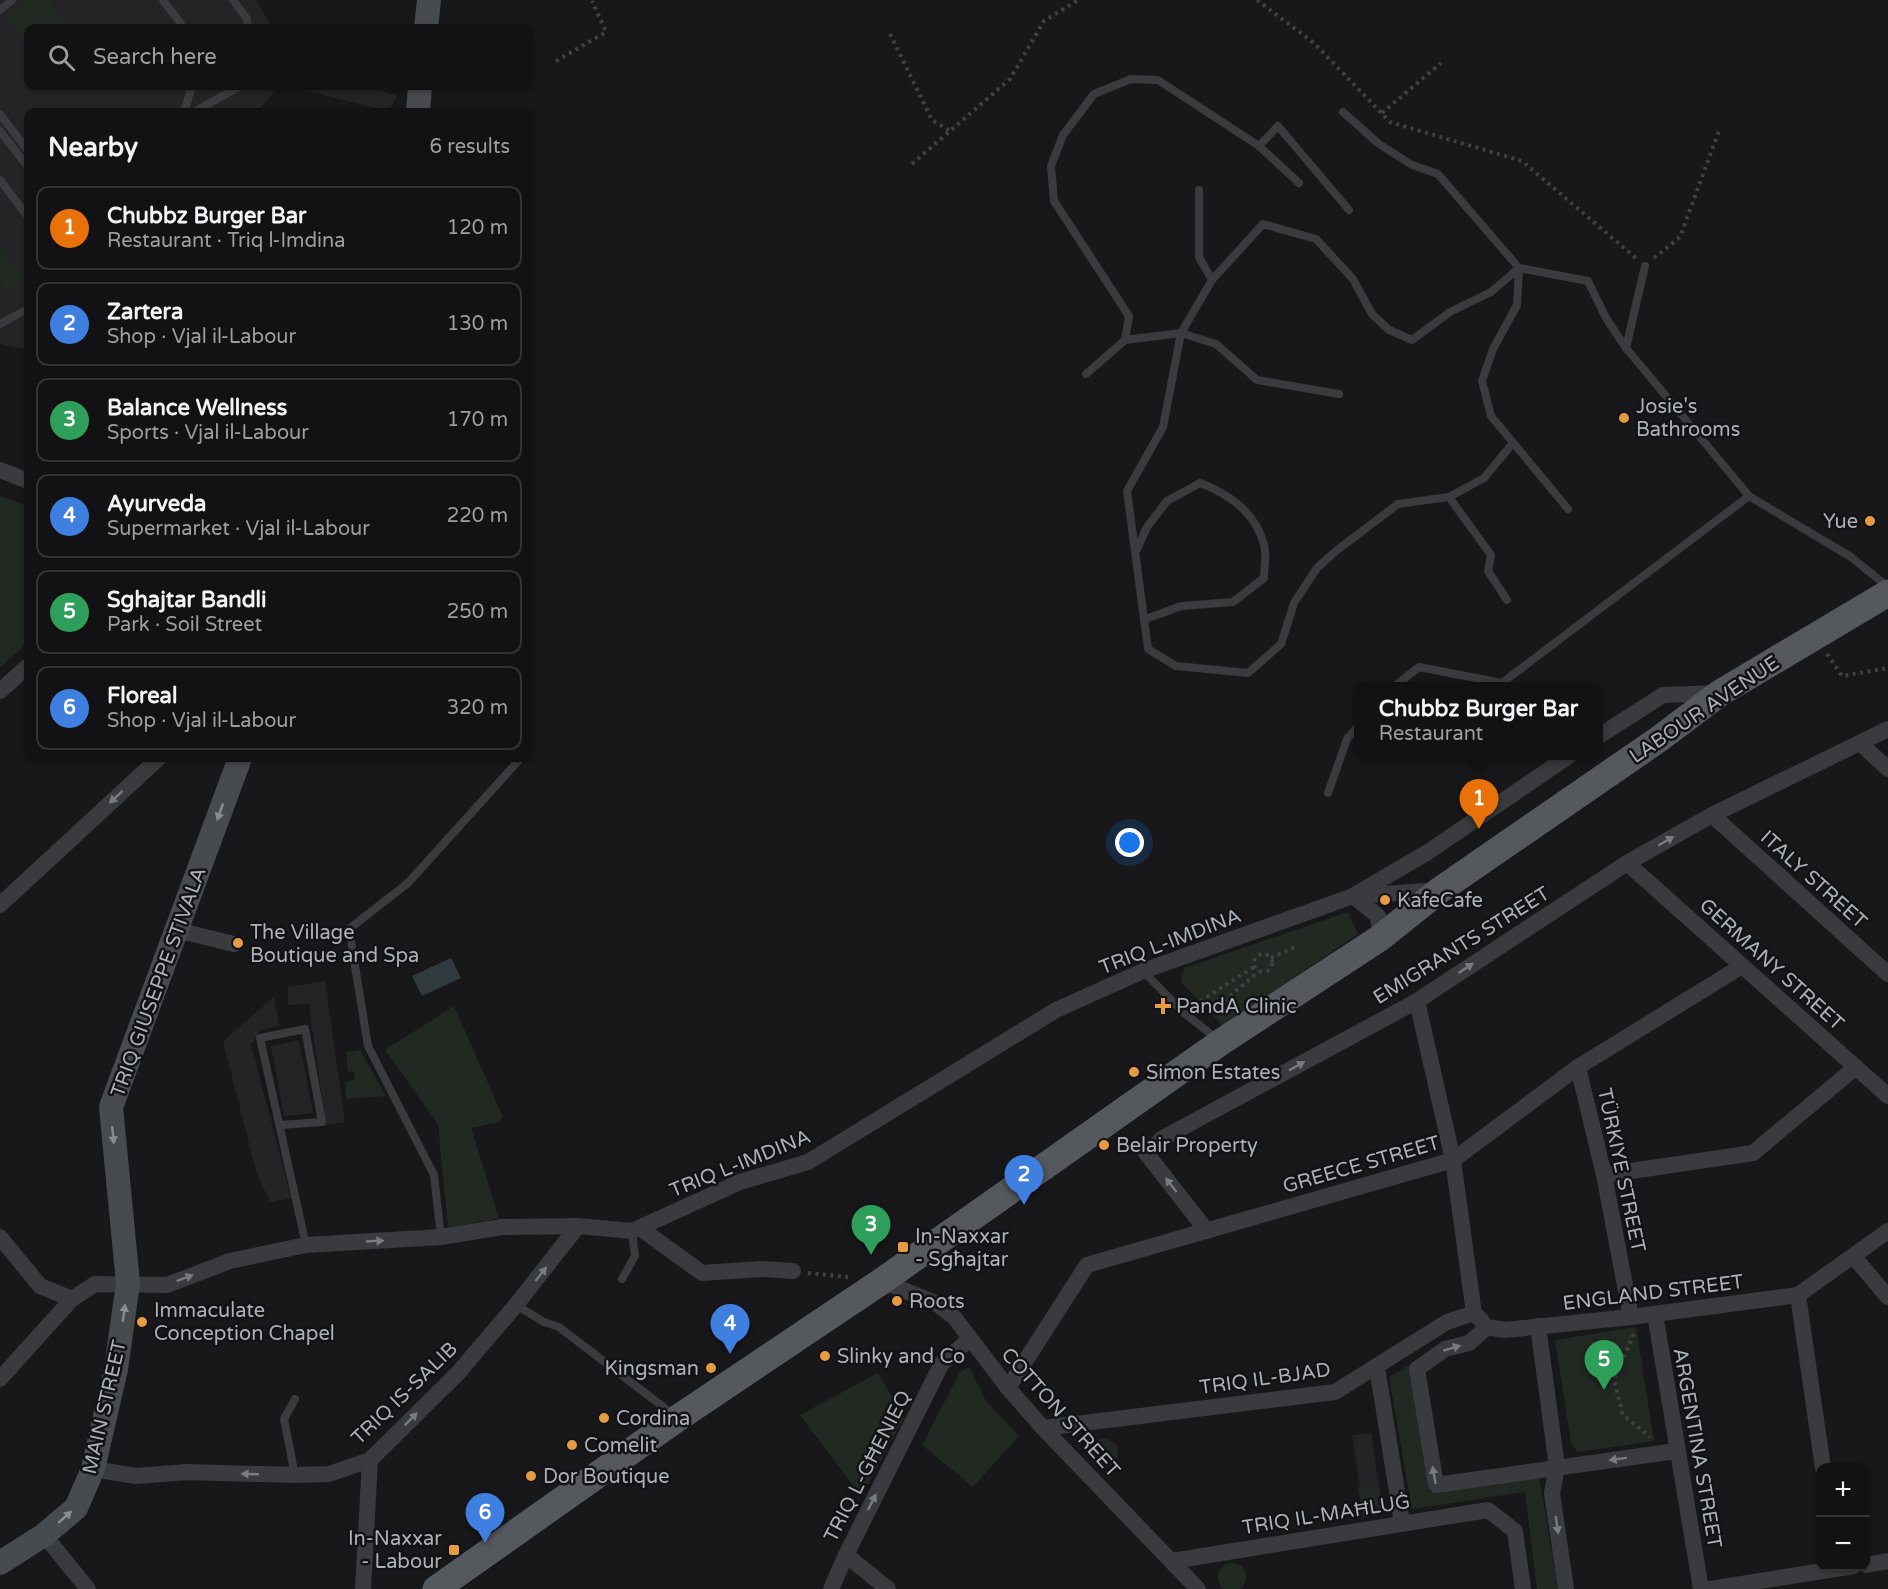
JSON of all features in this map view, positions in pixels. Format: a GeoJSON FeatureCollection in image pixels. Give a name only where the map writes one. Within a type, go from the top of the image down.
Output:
{"type":"FeatureCollection","features":[{"type":"Feature","properties":{"kind":"main road","name":"LABOUR AVENUE"},"geometry":{"type":"LineString","coordinates":[[436,1589],[678,1418],[882,1281],[1221,1042],[1380,938],[1440,890],[1659,739],[1720,693],[1888,593]]}},
{"type":"Feature","properties":{"kind":"street"},"geometry":{"type":"LineString","coordinates":[[426,24],[429,0]]}},
{"type":"Feature","properties":{"kind":"street"},"geometry":{"type":"LineString","coordinates":[[418,108],[420,90]]}},
{"type":"Feature","properties":{"kind":"street"},"geometry":{"type":"LineString","coordinates":[[0,470],[24,479]]}},
{"type":"Feature","properties":{"kind":"street"},"geometry":{"type":"LineString","coordinates":[[0,691],[24,670]]}},
{"type":"Feature","properties":{"kind":"street"},"geometry":{"type":"LineString","coordinates":[[1603,733],[1663,694],[1720,693]]}},
{"type":"Feature","properties":{"kind":"street","name":"EMIGRANTS STREET"},"geometry":{"type":"LineString","coordinates":[[1207,1231],[1146,1153],[1163,1138],[1417,1001],[1627,863],[1712,815],[1888,729]]}},
{"type":"Feature","properties":{"kind":"street"},"geometry":{"type":"LineString","coordinates":[[1861,744],[1888,768]]}},
{"type":"Feature","properties":{"kind":"street","name":"TRIQ L-IMDINA"},"geometry":{"type":"LineString","coordinates":[[0,1379],[72,1299],[95,1284],[167,1285],[230,1261],[306,1245],[441,1237],[502,1227],[578,1226],[636,1229],[740,1182],[808,1162],[1056,1010],[1143,971],[1353,896],[1428,852],[1563,760]]}},
{"type":"Feature","properties":{"kind":"street"},"geometry":{"type":"LineString","coordinates":[[0,905],[155,762]]}},
{"type":"Feature","properties":{"kind":"street","name":"TRIQ GIUSEPPE STIVALA"},"geometry":{"type":"LineString","coordinates":[[128,1283],[111,1107],[239,762]]}},
{"type":"Feature","properties":{"kind":"street","name":"ITALY STREET"},"geometry":{"type":"LineString","coordinates":[[1712,815],[1888,974]]}},
{"type":"Feature","properties":{"kind":"street","name":"GERMANY STREET"},"geometry":{"type":"LineString","coordinates":[[1627,863],[1888,1096]]}},
{"type":"Feature","properties":{"kind":"street","name":"TRIQ L-IMDINA"},"geometry":{"type":"LineString","coordinates":[[1353,896],[1440,890]]}},
{"type":"Feature","properties":{"kind":"street"},"geometry":{"type":"LineString","coordinates":[[1353,896],[1378,916],[1380,938]]}},
{"type":"Feature","properties":{"kind":"street"},"geometry":{"type":"LineString","coordinates":[[177,930],[234,944]]}},
{"type":"Feature","properties":{"kind":"street","name":"GREECE STREET"},"geometry":{"type":"LineString","coordinates":[[1008,1388],[1087,1265],[1453,1160],[1578,1067],[1742,966]]}},
{"type":"Feature","properties":{"kind":"street"},"geometry":{"type":"LineString","coordinates":[[1417,1001],[1453,1160],[1474,1313],[1487,1327],[1469,1343],[1445,1349],[1416,1369],[1436,1485],[1676,1451]]}},
{"type":"Feature","properties":{"kind":"street","name":"TÜRKIYE STREET"},"geometry":{"type":"LineString","coordinates":[[1578,1067],[1604,1174],[1634,1322]]}},
{"type":"Feature","properties":{"kind":"street"},"geometry":{"type":"LineString","coordinates":[[1604,1174],[1753,1153],[1856,1067]]}},
{"type":"Feature","properties":{"kind":"street","name":"TRIQ IS-SALIB"},"geometry":{"type":"LineString","coordinates":[[93,1469],[136,1476],[187,1472],[329,1474],[370,1460],[458,1373],[516,1305],[578,1226]]}},
{"type":"Feature","properties":{"kind":"street"},"geometry":{"type":"LineString","coordinates":[[636,1229],[702,1273],[761,1269],[793,1271]]}},
{"type":"Feature","properties":{"kind":"street","name":"ENGLAND STREET"},"geometry":{"type":"LineString","coordinates":[[1487,1327],[1505,1330],[1538,1326],[1634,1322],[1654,1314],[1798,1295],[1888,1231]]}},
{"type":"Feature","properties":{"kind":"street"},"geometry":{"type":"LineString","coordinates":[[0,1237],[40,1286],[72,1299]]}},
{"type":"Feature","properties":{"kind":"street"},"geometry":{"type":"LineString","coordinates":[[1854,1257],[1888,1297]]}},
{"type":"Feature","properties":{"kind":"street","name":"COTTON STREET"},"geometry":{"type":"LineString","coordinates":[[882,1281],[937,1304],[954,1317],[1008,1388],[1043,1428],[1172,1561],[1193,1587]]}},
{"type":"Feature","properties":{"kind":"street","name":"MAIN STREET"},"geometry":{"type":"LineString","coordinates":[[0,1563],[44,1535],[76,1508],[93,1469],[116,1370],[128,1283]]}},
{"type":"Feature","properties":{"kind":"street"},"geometry":{"type":"LineString","coordinates":[[1798,1295],[1822,1463]]}},
{"type":"Feature","properties":{"kind":"street","name":"TRIQ IL-BJAD"},"geometry":{"type":"LineString","coordinates":[[1043,1428],[1335,1392],[1447,1322],[1474,1313]]}},
{"type":"Feature","properties":{"kind":"street","name":"ARGENTINA STREET"},"geometry":{"type":"LineString","coordinates":[[1654,1314],[1701,1589]]}},
{"type":"Feature","properties":{"kind":"street"},"geometry":{"type":"LineString","coordinates":[[1538,1326],[1557,1467],[1552,1493],[1566,1589]]}},
{"type":"Feature","properties":{"kind":"street","name":"TRIQ L-GĦENIEQ"},"geometry":{"type":"LineString","coordinates":[[831,1589],[942,1363],[970,1340]]}},
{"type":"Feature","properties":{"kind":"street"},"geometry":{"type":"LineString","coordinates":[[1377,1367],[1402,1523]]}},
{"type":"Feature","properties":{"kind":"street"},"geometry":{"type":"LineString","coordinates":[[363,1589],[370,1460]]}},
{"type":"Feature","properties":{"kind":"street","name":"TRIQ IL-MAĦLUĠ"},"geometry":{"type":"LineString","coordinates":[[1172,1561],[1488,1510],[1515,1531],[1523,1589]]}},
{"type":"Feature","properties":{"kind":"street"},"geometry":{"type":"LineString","coordinates":[[44,1535],[88,1589]]}},
{"type":"Feature","properties":{"kind":"street"},"geometry":{"type":"LineString","coordinates":[[846,1555],[888,1589]]}},
{"type":"Feature","properties":{"kind":"street"},"geometry":{"type":"LineString","coordinates":[[1870,1564],[1888,1561]]}},
{"type":"Feature","properties":{"kind":"street"},"geometry":{"type":"LineString","coordinates":[[1710,1589],[1765,1585],[1826,1571]]}},
{"type":"Feature","properties":{"kind":"lane"},"geometry":{"type":"LineString","coordinates":[[0,10],[12,0]]}},
{"type":"Feature","properties":{"kind":"lane"},"geometry":{"type":"LineString","coordinates":[[163,0],[181,24]]}},
{"type":"Feature","properties":{"kind":"lane"},"geometry":{"type":"LineString","coordinates":[[233,0],[247,18],[248,24]]}},
{"type":"Feature","properties":{"kind":"lane"},"geometry":{"type":"LineString","coordinates":[[1125,340],[1129,316],[1054,201],[1051,166],[1063,135],[1094,94],[1131,79],[1158,80],[1259,146],[1299,183]]}},
{"type":"Feature","properties":{"kind":"lane"},"geometry":{"type":"LineString","coordinates":[[185,108],[191,90]]}},
{"type":"Feature","properties":{"kind":"lane"},"geometry":{"type":"LineString","coordinates":[[201,108],[233,90]]}},
{"type":"Feature","properties":{"kind":"lane"},"geometry":{"type":"LineString","coordinates":[[1343,112],[1379,144],[1412,165],[1438,174],[1519,268],[1588,281],[1606,318],[1626,348],[1749,496],[1851,557],[1888,588]]}},
{"type":"Feature","properties":{"kind":"lane"},"geometry":{"type":"LineString","coordinates":[[0,114],[24,147]]}},
{"type":"Feature","properties":{"kind":"lane"},"geometry":{"type":"LineString","coordinates":[[1259,146],[1278,126],[1349,210]]}},
{"type":"Feature","properties":{"kind":"lane"},"geometry":{"type":"LineString","coordinates":[[0,131],[24,162]]}},
{"type":"Feature","properties":{"kind":"lane"},"geometry":{"type":"LineString","coordinates":[[0,180],[24,213]]}},
{"type":"Feature","properties":{"kind":"lane"},"geometry":{"type":"LineString","coordinates":[[1199,190],[1199,257],[1212,280]]}},
{"type":"Feature","properties":{"kind":"lane"},"geometry":{"type":"LineString","coordinates":[[1513,444],[1484,478],[1449,498],[1398,504],[1336,551],[1317,568],[1294,603],[1281,644],[1248,673],[1176,666],[1148,649],[1146,619],[1127,491],[1163,427],[1181,333],[1212,280],[1263,224],[1316,239],[1353,279],[1372,314],[1389,330],[1412,340],[1450,312],[1491,292],[1519,268]]}},
{"type":"Feature","properties":{"kind":"lane"},"geometry":{"type":"LineString","coordinates":[[1626,348],[1646,266]]}},
{"type":"Feature","properties":{"kind":"lane"},"geometry":{"type":"LineString","coordinates":[[1519,268],[1517,305],[1493,349],[1482,381],[1491,416],[1568,509]]}},
{"type":"Feature","properties":{"kind":"lane"},"geometry":{"type":"LineString","coordinates":[[0,324],[24,311]]}},
{"type":"Feature","properties":{"kind":"lane"},"geometry":{"type":"LineString","coordinates":[[1086,374],[1125,340],[1181,333],[1216,344],[1257,380],[1339,394]]}},
{"type":"Feature","properties":{"kind":"lane"},"geometry":{"type":"LineString","coordinates":[[1136,551],[1147,527],[1167,501],[1200,483],[1224,492],[1247,512],[1264,546],[1264,578],[1233,602],[1181,606],[1146,619]]}},
{"type":"Feature","properties":{"kind":"lane"},"geometry":{"type":"LineString","coordinates":[[1503,682],[1749,496]]}},
{"type":"Feature","properties":{"kind":"lane"},"geometry":{"type":"LineString","coordinates":[[1449,498],[1491,555],[1488,572],[1507,600]]}},
{"type":"Feature","properties":{"kind":"lane"},"geometry":{"type":"LineString","coordinates":[[1401,682],[1419,667],[1497,682]]}},
{"type":"Feature","properties":{"kind":"lane"},"geometry":{"type":"LineString","coordinates":[[1329,793],[1347,739],[1354,731]]}},
{"type":"Feature","properties":{"kind":"lane"},"geometry":{"type":"LineString","coordinates":[[441,1237],[434,1175],[368,1046],[349,929],[408,883],[517,762]]}},
{"type":"Feature","properties":{"kind":"lane"},"geometry":{"type":"LineString","coordinates":[[1143,971],[1183,1012],[1221,1042]]}},
{"type":"Feature","properties":{"kind":"lane"},"geometry":{"type":"LineString","coordinates":[[280,1125],[322,1122],[305,1029],[260,1038],[306,1245]]}},
{"type":"Feature","properties":{"kind":"lane"},"geometry":{"type":"LineString","coordinates":[[622,1279],[635,1256],[636,1229]]}},
{"type":"Feature","properties":{"kind":"lane"},"geometry":{"type":"LineString","coordinates":[[516,1305],[544,1322],[559,1327],[678,1418]]}},
{"type":"Feature","properties":{"kind":"lane"},"geometry":{"type":"LineString","coordinates":[[294,1399],[284,1419],[295,1475]]}},
{"type":"Feature","properties":{"kind":"path"},"geometry":{"type":"LineString","coordinates":[[912,164],[1010,79],[1044,21],[1078,0]]}},
{"type":"Feature","properties":{"kind":"path"},"geometry":{"type":"LineString","coordinates":[[1257,0],[1314,43],[1390,122],[1522,161],[1646,266],[1680,237],[1720,128]]}},
{"type":"Feature","properties":{"kind":"path"},"geometry":{"type":"LineString","coordinates":[[556,61],[606,32],[592,1]]}},
{"type":"Feature","properties":{"kind":"path"},"geometry":{"type":"LineString","coordinates":[[890,34],[932,120],[950,131]]}},
{"type":"Feature","properties":{"kind":"path"},"geometry":{"type":"LineString","coordinates":[[1382,113],[1440,63]]}},
{"type":"Feature","properties":{"kind":"path"},"geometry":{"type":"LineString","coordinates":[[1814,637],[1842,676],[1888,668]]}},
{"type":"Feature","properties":{"kind":"path"},"geometry":{"type":"LineString","coordinates":[[1254,967],[1254,961],[1260,954],[1271,958],[1297,946]]}},
{"type":"Feature","properties":{"kind":"path"},"geometry":{"type":"LineString","coordinates":[[1213,1011],[1259,971],[1270,970],[1271,958]]}},
{"type":"Feature","properties":{"kind":"path"},"geometry":{"type":"LineString","coordinates":[[1254,967],[1259,971]]}},
{"type":"Feature","properties":{"kind":"path"},"geometry":{"type":"LineString","coordinates":[[1183,1012],[1254,967]]}},
{"type":"Feature","properties":{"kind":"path"},"geometry":{"type":"LineString","coordinates":[[793,1271],[882,1281]]}},
{"type":"Feature","properties":{"kind":"path"},"geometry":{"type":"LineString","coordinates":[[1634,1322],[1614,1380],[1623,1415],[1655,1441]]}},
{"type":"Feature","properties":{"kind":"shaded area"},"geometry":{"type":"Polygon","coordinates":[[[0,0],[256,0],[270,24],[24,24],[24,90],[275,90],[261,108],[24,108],[24,349],[0,344],[0,0]]]}},
{"type":"Feature","properties":{"kind":"shaded area"},"geometry":{"type":"Polygon","coordinates":[[[25,0],[48,0],[68,24],[24,24],[24,41],[7,16],[25,0]]]}},
{"type":"Feature","properties":{"kind":"shaded area"},"geometry":{"type":"Polygon","coordinates":[[[303,90],[381,90],[397,96],[390,108],[376,108],[303,90]]]}},
{"type":"Feature","properties":{"kind":"shaded area"},"geometry":{"type":"Polygon","coordinates":[[[0,247],[24,278],[8,291],[0,280],[0,247]]]}},
{"type":"Feature","properties":{"kind":"shaded area"},"geometry":{"type":"Polygon","coordinates":[[[0,496],[24,505],[24,646],[0,668],[0,496]]]}},
{"type":"Feature","properties":{"kind":"shaded area"},"geometry":{"type":"Polygon","coordinates":[[[1348,912],[1358,934],[1223,1026],[1181,982],[1184,968],[1348,912]]]}},
{"type":"Feature","properties":{"kind":"shaded area"},"geometry":{"type":"Polygon","coordinates":[[[451,958],[461,978],[422,996],[412,976],[451,958]]]}},
{"type":"Feature","properties":{"kind":"shaded area"},"geometry":{"type":"Polygon","coordinates":[[[325,981],[345,1122],[326,1125],[309,1004],[288,1005],[288,987],[325,981]]]}},
{"type":"Feature","properties":{"kind":"shaded area"},"geometry":{"type":"Polygon","coordinates":[[[274,997],[279,1026],[261,1030],[251,1044],[291,1198],[270,1202],[256,1171],[223,1041],[274,997]]]}},
{"type":"Feature","properties":{"kind":"shaded area"},"geometry":{"type":"Polygon","coordinates":[[[454,1006],[503,1117],[499,1122],[471,1128],[499,1218],[448,1228],[438,1124],[385,1050],[454,1006]]]}},
{"type":"Feature","properties":{"kind":"shaded area"},"geometry":{"type":"Polygon","coordinates":[[[299,1040],[313,1113],[284,1116],[271,1046],[299,1040]]]}},
{"type":"Feature","properties":{"kind":"shaded area"},"geometry":{"type":"Polygon","coordinates":[[[360,1050],[386,1096],[346,1099],[345,1082],[355,1080],[354,1071],[348,1072],[346,1052],[360,1050]]]}},
{"type":"Feature","properties":{"kind":"shaded area"},"geometry":{"type":"Polygon","coordinates":[[[1636,1327],[1654,1441],[1578,1452],[1571,1443],[1555,1340],[1636,1327]]]}},
{"type":"Feature","properties":{"kind":"shaded area"},"geometry":{"type":"Polygon","coordinates":[[[1409,1365],[1429,1492],[1539,1477],[1558,1589],[1537,1589],[1525,1492],[1412,1509],[1389,1377],[1409,1365]]]}},
{"type":"Feature","properties":{"kind":"shaded area"},"geometry":{"type":"Polygon","coordinates":[[[969,1367],[986,1401],[1019,1436],[973,1487],[922,1445],[960,1372],[969,1367]]]}},
{"type":"Feature","properties":{"kind":"shaded area"},"geometry":{"type":"Polygon","coordinates":[[[878,1373],[904,1418],[861,1496],[800,1415],[878,1373]]]}},
{"type":"Feature","properties":{"kind":"shaded area"},"geometry":{"type":"Polygon","coordinates":[[[1371,1433],[1379,1485],[1360,1488],[1352,1435],[1371,1433]]]}},
{"type":"Feature","properties":{"kind":"shaded area"},"geometry":{"type":"Polygon","coordinates":[[[1104,1439],[1114,1443],[1118,1453],[1114,1463],[1104,1467],[1094,1463],[1090,1453],[1094,1443],[1104,1439]]]}},
{"type":"Feature","properties":{"kind":"shaded area"},"geometry":{"type":"Polygon","coordinates":[[[1379,1485],[1382,1512],[1379,1515],[1363,1517],[1358,1488],[1379,1485]]]}},
{"type":"Feature","properties":{"kind":"shaded area"},"geometry":{"type":"Polygon","coordinates":[[[1227,1564],[1237,1564],[1245,1572],[1245,1582],[1237,1590],[1227,1590],[1219,1582],[1219,1572],[1227,1564]]]}},
{"type":"Feature","properties":{"kind":"place","name":"Josie's Bathrooms"},"geometry":{"type":"Point","coordinates":[1624,418]}},
{"type":"Feature","properties":{"kind":"place","name":"Yue"},"geometry":{"type":"Point","coordinates":[1870,521]}},
{"type":"Feature","properties":{"kind":"place","name":"Chubbz Burger Bar"},"geometry":{"type":"Point","coordinates":[1479,829]}},
{"type":"Feature","properties":{"kind":"place","name":"KafeCafe"},"geometry":{"type":"Point","coordinates":[1385,900]}},
{"type":"Feature","properties":{"kind":"place","name":"The Village Boutique and Spa"},"geometry":{"type":"Point","coordinates":[238,943]}},
{"type":"Feature","properties":{"kind":"place","name":"PandA Clinic"},"geometry":{"type":"Point","coordinates":[1163,1006]}},
{"type":"Feature","properties":{"kind":"place","name":"Simon Estates"},"geometry":{"type":"Point","coordinates":[1134,1072]}},
{"type":"Feature","properties":{"kind":"place","name":"Belair Property"},"geometry":{"type":"Point","coordinates":[1104,1145]}},
{"type":"Feature","properties":{"kind":"place","name":"Zartera"},"geometry":{"type":"Point","coordinates":[1024,1205]}},
{"type":"Feature","properties":{"kind":"place","name":"In-Naxxar - Sgħajtar"},"geometry":{"type":"Point","coordinates":[903,1247]}},
{"type":"Feature","properties":{"kind":"place","name":"Balance Wellness"},"geometry":{"type":"Point","coordinates":[871,1255]}},
{"type":"Feature","properties":{"kind":"place","name":"Roots"},"geometry":{"type":"Point","coordinates":[897,1301]}},
{"type":"Feature","properties":{"kind":"place","name":"Immaculate Conception Chapel"},"geometry":{"type":"Point","coordinates":[142,1322]}},
{"type":"Feature","properties":{"kind":"place","name":"Ayurveda"},"geometry":{"type":"Point","coordinates":[730,1354]}},
{"type":"Feature","properties":{"kind":"place","name":"Slinky and Co"},"geometry":{"type":"Point","coordinates":[825,1356]}},
{"type":"Feature","properties":{"kind":"place","name":"Kingsman"},"geometry":{"type":"Point","coordinates":[711,1368]}},
{"type":"Feature","properties":{"kind":"place","name":"Sghajtar Bandli"},"geometry":{"type":"Point","coordinates":[1604,1390]}},
{"type":"Feature","properties":{"kind":"place","name":"Cordina"},"geometry":{"type":"Point","coordinates":[604,1418]}},
{"type":"Feature","properties":{"kind":"place","name":"Comelit"},"geometry":{"type":"Point","coordinates":[572,1445]}},
{"type":"Feature","properties":{"kind":"place","name":"Dor Boutique"},"geometry":{"type":"Point","coordinates":[531,1476]}},
{"type":"Feature","properties":{"kind":"place","name":"Floreal"},"geometry":{"type":"Point","coordinates":[485,1543]}},
{"type":"Feature","properties":{"kind":"place","name":"In-Naxxar - Labour"},"geometry":{"type":"Point","coordinates":[454,1550]}}]}
